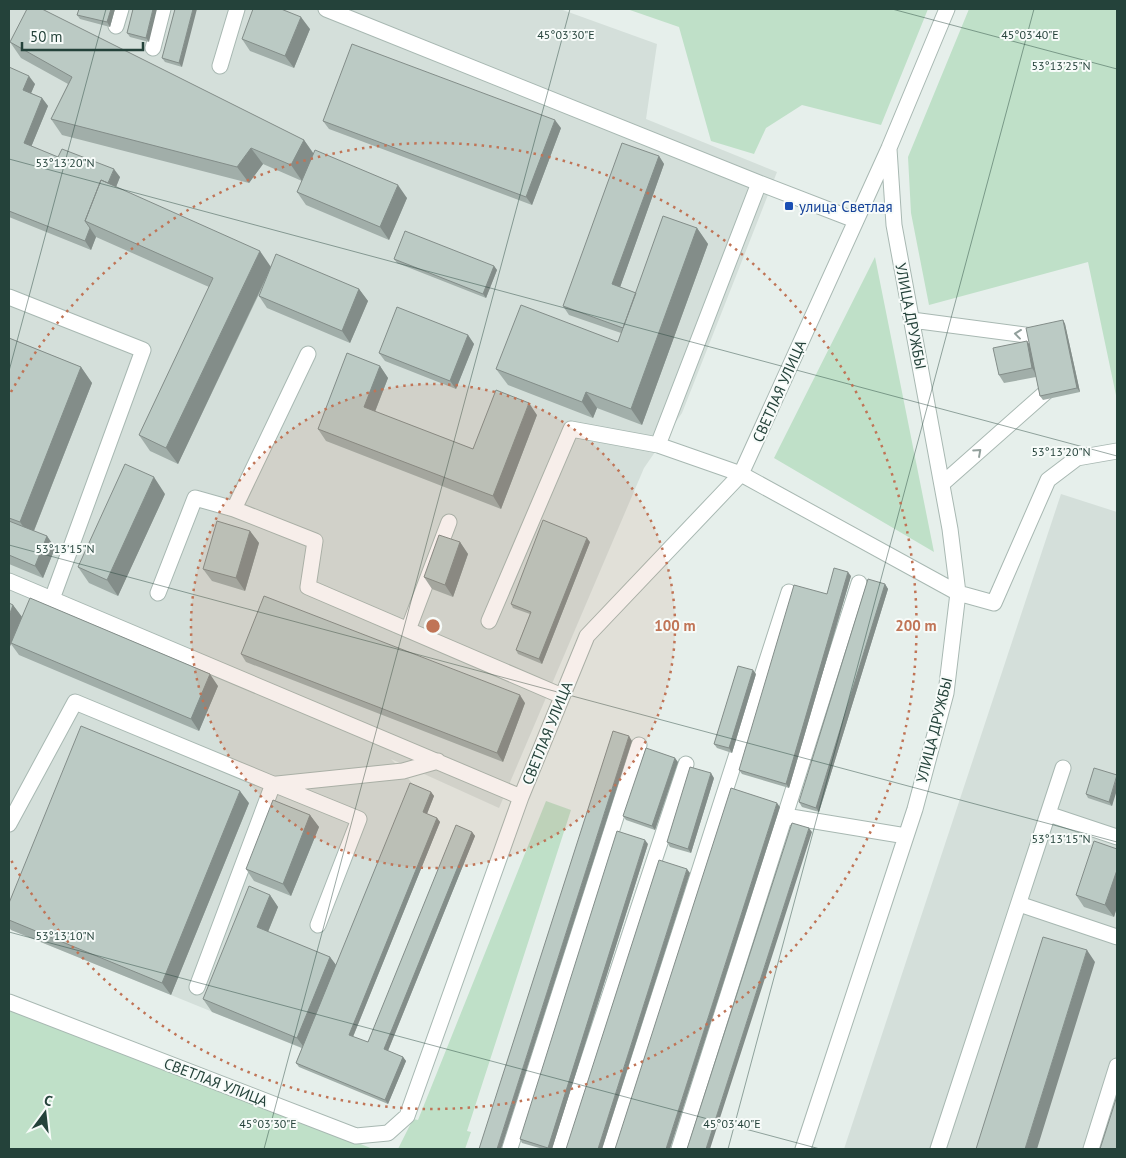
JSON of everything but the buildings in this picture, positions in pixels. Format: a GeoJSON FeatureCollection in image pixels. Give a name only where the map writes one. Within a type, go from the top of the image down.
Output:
{"type":"FeatureCollection","features":[{"type":"Feature","properties":{"kind":"street"},"geometry":{"type":"LineString","coordinates":[[116,26],[121,9]]}},
{"type":"Feature","properties":{"kind":"street"},"geometry":{"type":"LineString","coordinates":[[153,48],[163,9]]}},
{"type":"Feature","properties":{"kind":"street"},"geometry":{"type":"LineString","coordinates":[[220,66],[237,9]]}},
{"type":"Feature","properties":{"kind":"street"},"geometry":{"type":"LineString","coordinates":[[326,9],[759,183],[856,220]]}},
{"type":"Feature","properties":{"kind":"street","name":"СВЕТЛАЯ УЛИЦА"},"geometry":{"type":"LineString","coordinates":[[9,1002],[356,1136],[388,1134],[407,1116],[521,796],[587,636],[741,474],[889,148],[947,9]]}},
{"type":"Feature","properties":{"kind":"street","name":"УЛИЦА ДРУЖБЫ"},"geometry":{"type":"LineString","coordinates":[[803,1149],[906,836],[946,693],[958,593],[950,528],[894,225],[889,148]]}},
{"type":"Feature","properties":{"kind":"street"},"geometry":{"type":"LineString","coordinates":[[658,445],[759,183]]}},
{"type":"Feature","properties":{"kind":"street"},"geometry":{"type":"LineString","coordinates":[[9,297],[143,350],[52,599]]}},
{"type":"Feature","properties":{"kind":"street"},"geometry":{"type":"LineString","coordinates":[[912,320],[1049,338],[1052,356]]}},
{"type":"Feature","properties":{"kind":"street"},"geometry":{"type":"LineString","coordinates":[[234,509],[308,354]]}},
{"type":"Feature","properties":{"kind":"street"},"geometry":{"type":"LineString","coordinates":[[942,484],[1056,382],[1055,373]]}},
{"type":"Feature","properties":{"kind":"street"},"geometry":{"type":"LineString","coordinates":[[489,621],[571,429],[658,445],[741,474],[958,593],[994,603],[1048,480],[1077,458],[1117,452]]}},
{"type":"Feature","properties":{"kind":"street"},"geometry":{"type":"LineString","coordinates":[[158,593],[196,498],[234,509],[316,541],[308,587],[562,696]]}},
{"type":"Feature","properties":{"kind":"street"},"geometry":{"type":"LineString","coordinates":[[408,630],[449,522]]}},
{"type":"Feature","properties":{"kind":"street"},"geometry":{"type":"LineString","coordinates":[[9,581],[521,796]]}},
{"type":"Feature","properties":{"kind":"street"},"geometry":{"type":"LineString","coordinates":[[679,1149],[859,583]]}},
{"type":"Feature","properties":{"kind":"street"},"geometry":{"type":"LineString","coordinates":[[610,1149],[789,592]]}},
{"type":"Feature","properties":{"kind":"street"},"geometry":{"type":"LineString","coordinates":[[9,824],[75,702],[359,819],[318,925]]}},
{"type":"Feature","properties":{"kind":"street"},"geometry":{"type":"LineString","coordinates":[[511,1149],[639,744]]}},
{"type":"Feature","properties":{"kind":"street"},"geometry":{"type":"LineString","coordinates":[[273,784],[403,771],[438,761]]}},
{"type":"Feature","properties":{"kind":"street"},"geometry":{"type":"LineString","coordinates":[[559,1149],[686,764]]}},
{"type":"Feature","properties":{"kind":"street"},"geometry":{"type":"LineString","coordinates":[[938,1149],[1063,768]]}},
{"type":"Feature","properties":{"kind":"street"},"geometry":{"type":"LineString","coordinates":[[196,987],[273,784]]}},
{"type":"Feature","properties":{"kind":"street"},"geometry":{"type":"LineString","coordinates":[[1048,814],[1117,837]]}},
{"type":"Feature","properties":{"kind":"street"},"geometry":{"type":"LineString","coordinates":[[785,816],[906,836]]}},
{"type":"Feature","properties":{"kind":"street"},"geometry":{"type":"LineString","coordinates":[[1019,904],[1117,936]]}},
{"type":"Feature","properties":{"kind":"street"},"geometry":{"type":"LineString","coordinates":[[1091,1149],[1117,1066]]}},
{"type":"Feature","properties":{"kind":"shaded area"},"geometry":{"type":"Polygon","coordinates":[[[9,9],[560,9],[657,44],[646,119],[777,172],[682,413],[644,468],[499,808],[391,759],[413,785],[306,1050],[9,929],[9,9]]]}},
{"type":"Feature","properties":{"kind":"shaded area"},"geometry":{"type":"Polygon","coordinates":[[[1061,494],[1117,512],[1117,1149],[844,1149],[1061,494]]]}},
{"type":"Feature","properties":{"kind":"green space"},"geometry":{"type":"Polygon","coordinates":[[[627,9],[928,9],[881,125],[802,105],[766,128],[754,154],[711,141],[679,27],[627,9]]]}},
{"type":"Feature","properties":{"kind":"green space"},"geometry":{"type":"Polygon","coordinates":[[[969,9],[1117,9],[1117,400],[1088,262],[929,305],[911,213],[908,157],[969,9]]]}},
{"type":"Feature","properties":{"kind":"green space"},"geometry":{"type":"Polygon","coordinates":[[[875,257],[934,552],[774,458],[875,257]]]}},
{"type":"Feature","properties":{"kind":"green space"},"geometry":{"type":"Polygon","coordinates":[[[546,801],[571,810],[467,1131],[471,1132],[465,1149],[398,1149],[413,1119],[418,1120],[546,801]]]}},
{"type":"Feature","properties":{"kind":"green space"},"geometry":{"type":"Polygon","coordinates":[[[9,1003],[373,1149],[9,1149],[9,1003]]]}},
{"type":"Feature","properties":{"kind":"place","name":"улица Светлая"},"geometry":{"type":"Point","coordinates":[789,206]}}]}
